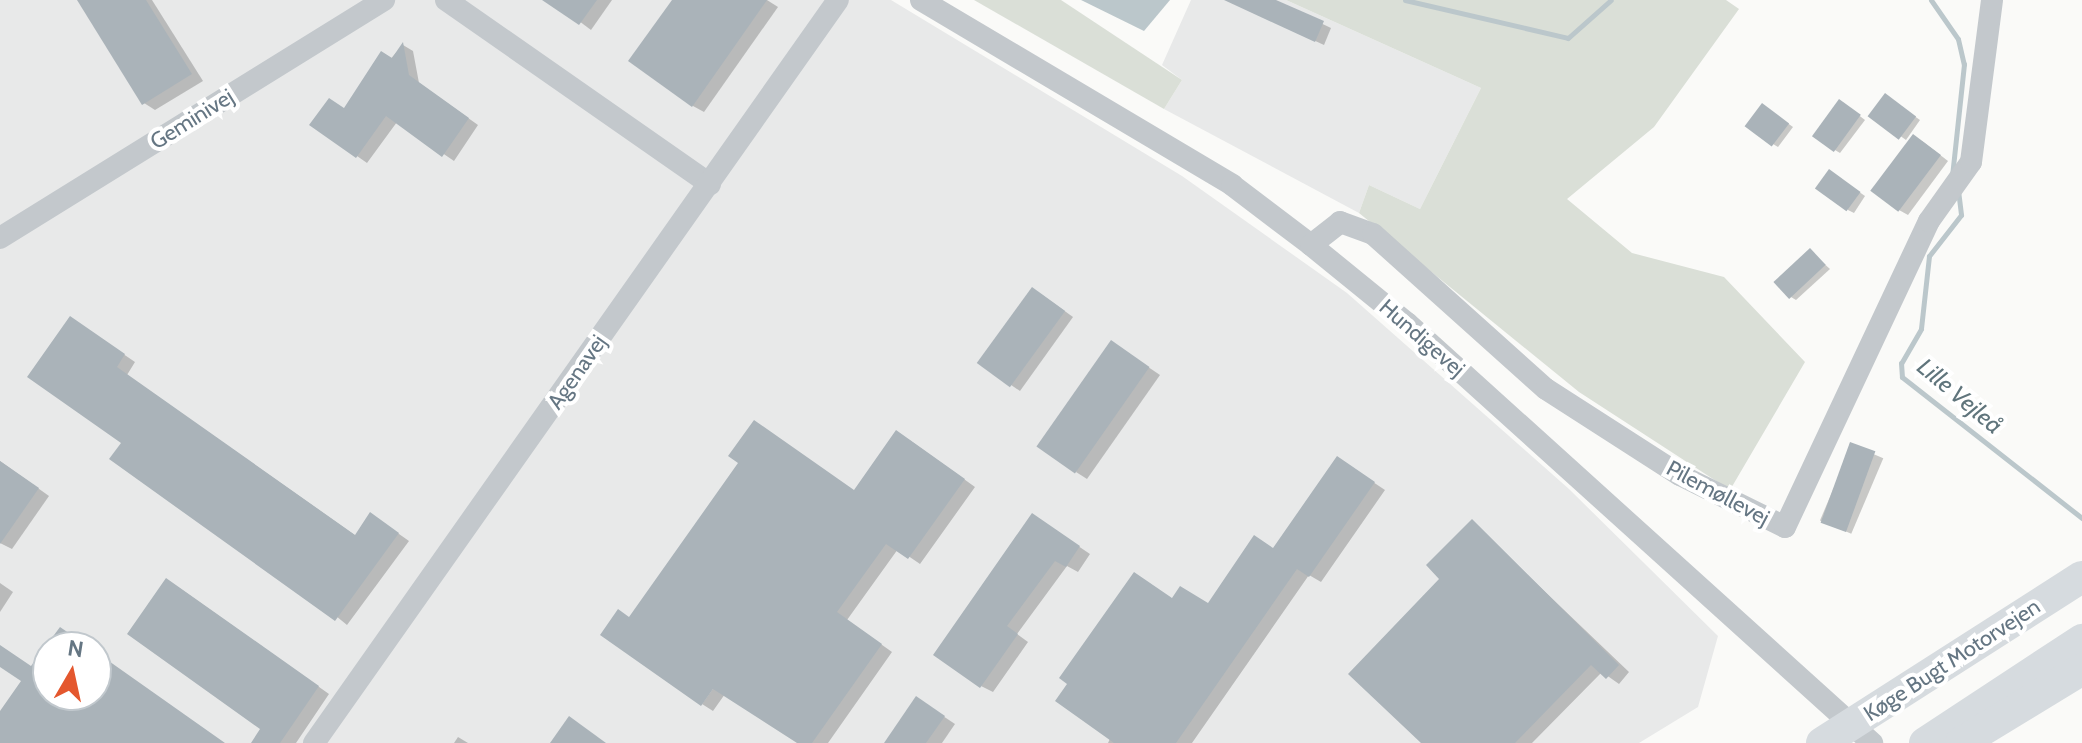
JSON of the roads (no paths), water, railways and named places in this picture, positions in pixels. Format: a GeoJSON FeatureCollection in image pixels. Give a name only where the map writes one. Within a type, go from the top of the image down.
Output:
{"type":"FeatureCollection","features":[{"type":"Feature","properties":{"kind":"highway","name":"Køge Bugt Motorvejen"},"geometry":{"type":"LineString","coordinates":[[1822,743],[2082,577]]}},
{"type":"Feature","properties":{"kind":"highway"},"geometry":{"type":"LineString","coordinates":[[1925,743],[2082,640]]}},
{"type":"Feature","properties":{"kind":"highway"},"geometry":{"type":"LineString","coordinates":[[1961,743],[2082,669]]}},
{"type":"Feature","properties":{"kind":"street","name":"Geminivej"},"geometry":{"type":"LineString","coordinates":[[0,238],[384,0]]}},
{"type":"Feature","properties":{"kind":"street"},"geometry":{"type":"LineString","coordinates":[[446,0],[710,184]]}},
{"type":"Feature","properties":{"kind":"street","name":"Agenavej"},"geometry":{"type":"LineString","coordinates":[[314,743],[838,0]]}},
{"type":"Feature","properties":{"kind":"street","name":"Hundigevej"},"geometry":{"type":"LineString","coordinates":[[921,0],[1232,185],[1311,245],[1407,323],[1872,743]]}},
{"type":"Feature","properties":{"kind":"street","name":"Pilemøllevej"},"geometry":{"type":"LineString","coordinates":[[1311,245],[1340,222],[1373,234],[1546,389],[1680,475],[1785,527],[1808,485],[1833,417],[1944,198],[1971,162],[1992,0]]}},
{"type":"Feature","properties":{"kind":"waterway","name":"Lille Vejleå"},"geometry":{"type":"LineString","coordinates":[[1405,0],[1568,38],[1611,0]]}},
{"type":"Feature","properties":{"kind":"waterway","name":"Lille Vejleå"},"geometry":{"type":"LineString","coordinates":[[1931,0],[1958,39],[1964,64],[1952,177]]}},
{"type":"Feature","properties":{"kind":"waterway","name":"Lille Vejleå"},"geometry":{"type":"LineString","coordinates":[[1958,190],[1961,215],[1929,256],[1921,329],[1901,363],[1902,377],[2082,518]]}}]}
